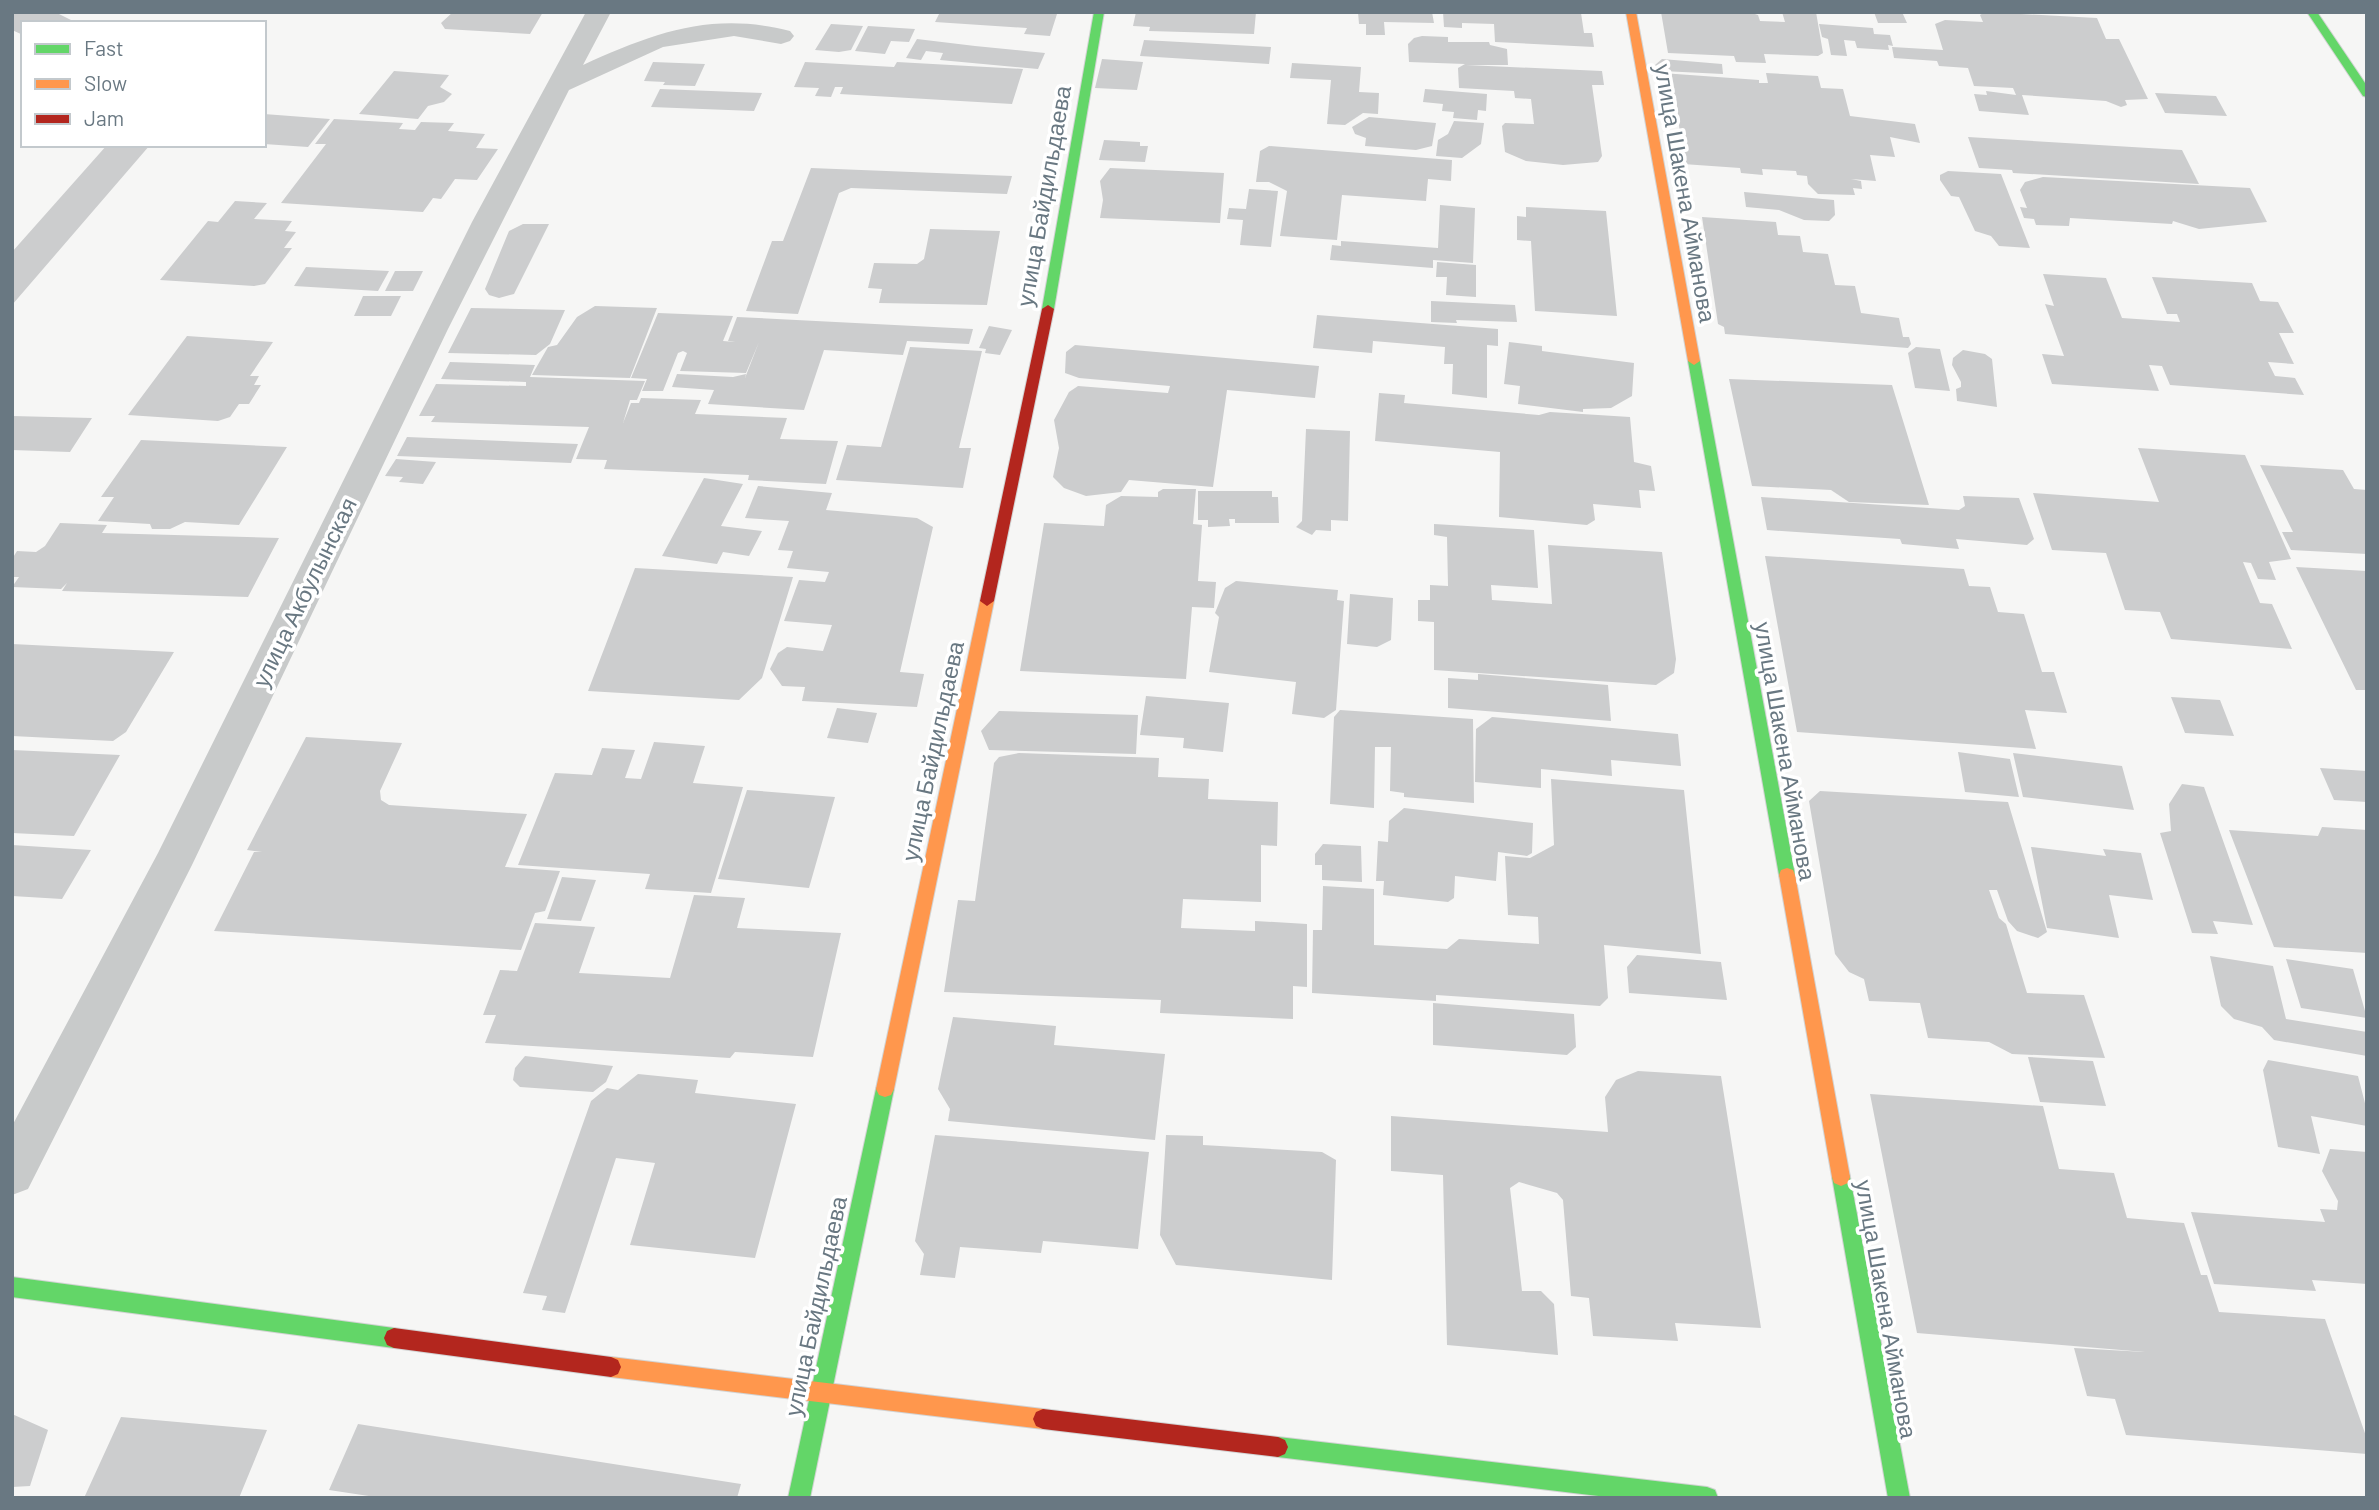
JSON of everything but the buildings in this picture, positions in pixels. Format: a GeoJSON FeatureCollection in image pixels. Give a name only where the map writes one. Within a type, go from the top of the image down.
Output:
{"type":"FeatureCollection","features":[{"type":"Feature","properties":{"kind":"main road","name":"улица Байдильдаева"},"geometry":{"type":"LineString","coordinates":[[799,1498],[1059,256],[1098,12]]}},
{"type":"Feature","properties":{"kind":"main road","name":"улица Шакена Айманова"},"geometry":{"type":"LineString","coordinates":[[1631,12],[1899,1498]]}},
{"type":"Feature","properties":{"kind":"main road"},"geometry":{"type":"LineString","coordinates":[[2312,12],[2367,94]]}},
{"type":"Feature","properties":{"kind":"main road"},"geometry":{"type":"LineString","coordinates":[[12,1287],[821,1392],[1707,1498]]}},
{"type":"Feature","properties":{"kind":"street","name":"улица Акбулынская"},"geometry":{"type":"LineString","coordinates":[[12,1173],[171,867],[397,401],[557,86],[599,12]]}},
{"type":"Feature","properties":{"kind":"street"},"geometry":{"type":"LineString","coordinates":[[685,12],[699,19],[734,28],[781,36]]}},
{"type":"Feature","properties":{"kind":"street"},"geometry":{"type":"LineString","coordinates":[[557,86],[657,41],[734,28]]}},
{"type":"Feature","properties":{"kind":"traffic: fast"},"geometry":{"type":"LineString","coordinates":[[1048,309],[1099,12]]}},
{"type":"Feature","properties":{"kind":"traffic: fast"},"geometry":{"type":"LineString","coordinates":[[2312,12],[2367,94]]}},
{"type":"Feature","properties":{"kind":"traffic: fast"},"geometry":{"type":"LineString","coordinates":[[1694,361],[1787,875]]}},
{"type":"Feature","properties":{"kind":"traffic: fast"},"geometry":{"type":"LineString","coordinates":[[799,1498],[885,1089]]}},
{"type":"Feature","properties":{"kind":"traffic: fast"},"geometry":{"type":"LineString","coordinates":[[1841,1177],[1899,1498]]}},
{"type":"Feature","properties":{"kind":"traffic: fast"},"geometry":{"type":"LineString","coordinates":[[12,1287],[394,1338]]}},
{"type":"Feature","properties":{"kind":"traffic: fast"},"geometry":{"type":"LineString","coordinates":[[1278,1447],[1707,1498]]}},
{"type":"Feature","properties":{"kind":"traffic: slow"},"geometry":{"type":"LineString","coordinates":[[1631,12],[1694,361]]}},
{"type":"Feature","properties":{"kind":"traffic: slow"},"geometry":{"type":"LineString","coordinates":[[885,1089],[987,601]]}},
{"type":"Feature","properties":{"kind":"traffic: slow"},"geometry":{"type":"LineString","coordinates":[[1787,875],[1841,1177]]}},
{"type":"Feature","properties":{"kind":"traffic: slow"},"geometry":{"type":"LineString","coordinates":[[611,1367],[1043,1419]]}},
{"type":"Feature","properties":{"kind":"traffic: jam"},"geometry":{"type":"LineString","coordinates":[[987,601],[1048,309]]}},
{"type":"Feature","properties":{"kind":"traffic: jam"},"geometry":{"type":"LineString","coordinates":[[394,1338],[611,1367]]}},
{"type":"Feature","properties":{"kind":"traffic: jam"},"geometry":{"type":"LineString","coordinates":[[1043,1419],[1278,1447]]}}]}
